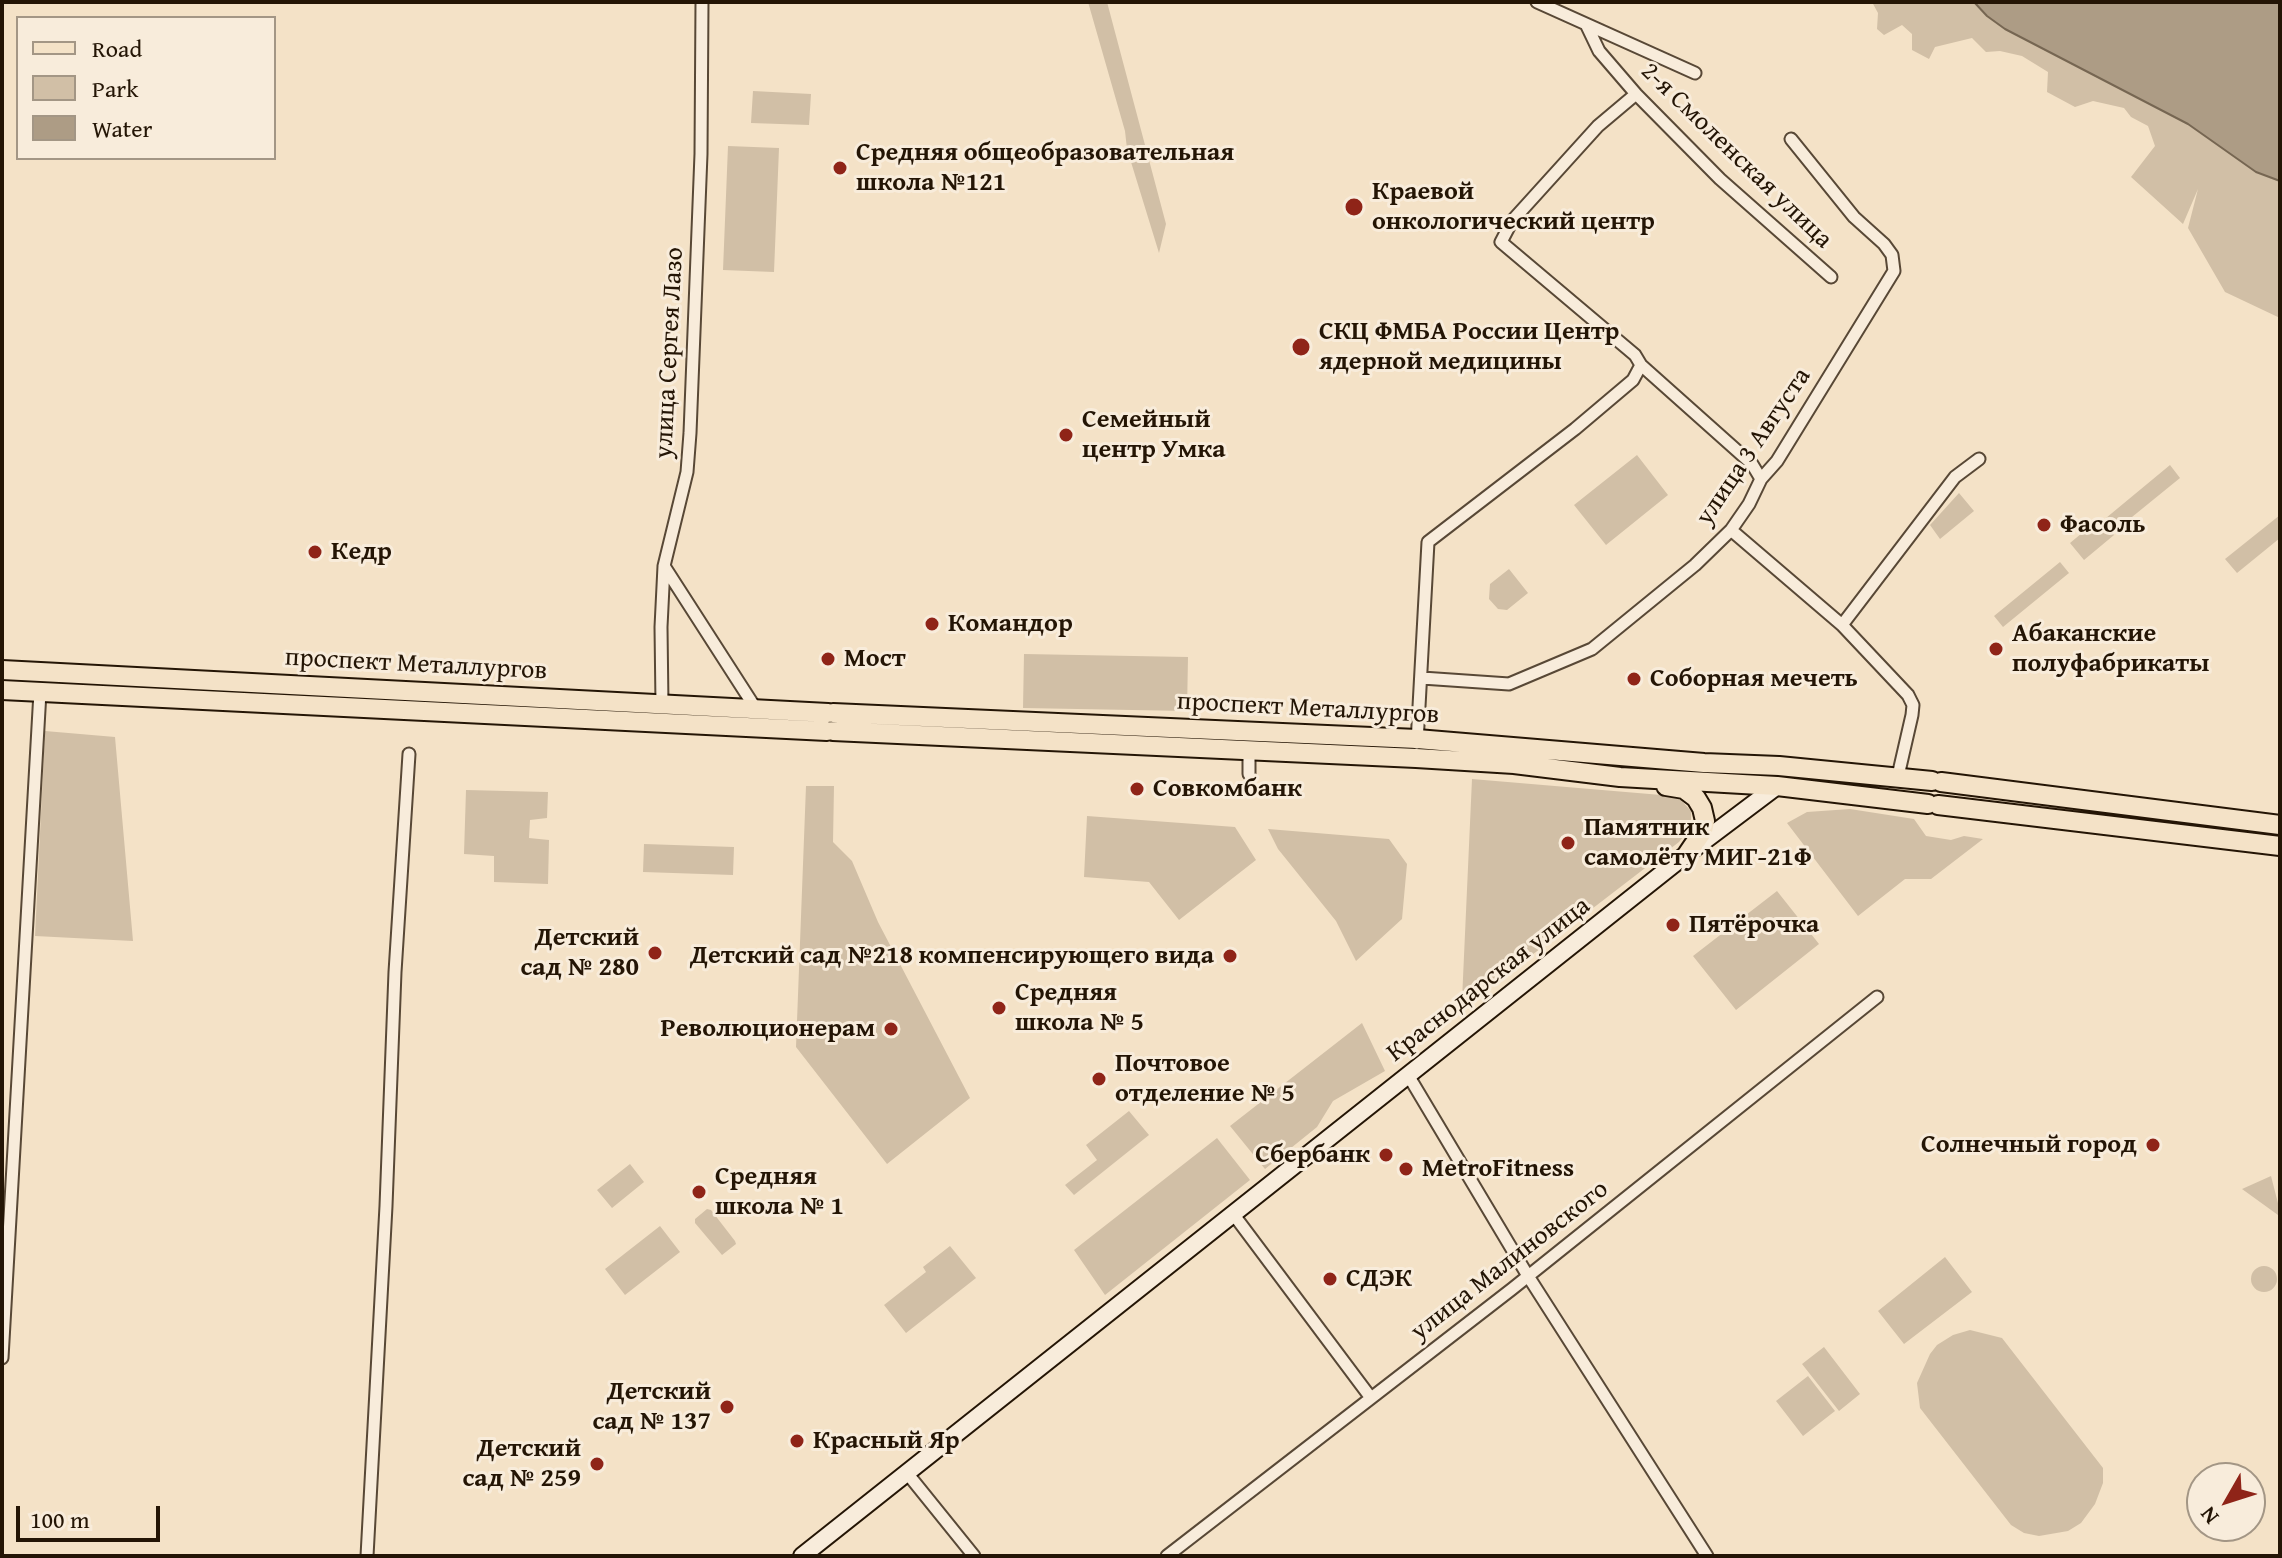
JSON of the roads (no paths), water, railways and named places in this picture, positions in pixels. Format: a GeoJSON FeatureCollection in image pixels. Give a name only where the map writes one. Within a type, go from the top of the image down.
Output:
{"type":"FeatureCollection","features":[{"type":"Feature","properties":{"kind":"main road","name":"проспект Металлургов"},"geometry":{"type":"LineString","coordinates":[[2,670],[663,713],[1779,766],[1898,776],[2280,825]]}},
{"type":"Feature","properties":{"kind":"main road","name":"проспект Металлургов"},"geometry":{"type":"LineString","coordinates":[[2,690],[663,713],[756,709],[830,722],[1249,749],[1417,748],[1620,777],[1777,786],[2280,846]]}},
{"type":"Feature","properties":{"kind":"main road"},"geometry":{"type":"LineString","coordinates":[[1777,786],[1779,766]]}},
{"type":"Feature","properties":{"kind":"main road"},"geometry":{"type":"LineString","coordinates":[[1620,777],[1684,789],[1696,798],[1705,821],[1703,831],[1688,853]]}},
{"type":"Feature","properties":{"kind":"main road","name":"Краснодарская улица"},"geometry":{"type":"LineString","coordinates":[[802,1556],[1688,853],[1777,786]]}},
{"type":"Feature","properties":{"kind":"street","name":"улица Сергея Лазо"},"geometry":{"type":"LineString","coordinates":[[663,713],[661,627],[664,566],[687,472],[690,433],[701,154],[702,2]]}},
{"type":"Feature","properties":{"kind":"street"},"geometry":{"type":"LineString","coordinates":[[1537,2],[1695,73]]}},
{"type":"Feature","properties":{"kind":"street","name":"2-я Смоленская улица"},"geometry":{"type":"LineString","coordinates":[[1587,26],[1599,51],[1636,94],[1720,179],[1831,277]]}},
{"type":"Feature","properties":{"kind":"street"},"geometry":{"type":"LineString","coordinates":[[1636,94],[1598,126],[1512,221],[1501,242],[1635,355],[1641,365],[1752,464],[1761,479]]}},
{"type":"Feature","properties":{"kind":"street","name":"улица 3 Августа"},"geometry":{"type":"LineString","coordinates":[[1422,678],[1509,684],[1592,649],[1695,565],[1731,530],[1749,504],[1761,479],[1777,461],[1894,271],[1892,255],[1884,244],[1854,217],[1791,139]]}},
{"type":"Feature","properties":{"kind":"street"},"geometry":{"type":"LineString","coordinates":[[1417,748],[1428,542],[1575,429],[1633,380],[1641,365]]}},
{"type":"Feature","properties":{"kind":"street"},"geometry":{"type":"LineString","coordinates":[[1842,625],[1955,477],[1979,459]]}},
{"type":"Feature","properties":{"kind":"street"},"geometry":{"type":"LineString","coordinates":[[1731,530],[1842,625],[1908,695],[1913,705],[1898,776]]}},
{"type":"Feature","properties":{"kind":"street"},"geometry":{"type":"LineString","coordinates":[[664,566],[756,709]]}},
{"type":"Feature","properties":{"kind":"street"},"geometry":{"type":"LineString","coordinates":[[2,1358],[40,692]]}},
{"type":"Feature","properties":{"kind":"street"},"geometry":{"type":"LineString","coordinates":[[1249,749],[1249,774]]}},
{"type":"Feature","properties":{"kind":"street"},"geometry":{"type":"LineString","coordinates":[[367,1556],[395,972],[409,754]]}},
{"type":"Feature","properties":{"kind":"street","name":"улица Малиновского"},"geometry":{"type":"LineString","coordinates":[[1167,1556],[1528,1276],[1877,997]]}},
{"type":"Feature","properties":{"kind":"street"},"geometry":{"type":"LineString","coordinates":[[1408,1075],[1528,1276],[1707,1556]]}},
{"type":"Feature","properties":{"kind":"street"},"geometry":{"type":"LineString","coordinates":[[1234,1215],[1371,1398]]}},
{"type":"Feature","properties":{"kind":"street"},"geometry":{"type":"LineString","coordinates":[[907,1473],[974,1556]]}},
{"type":"Feature","properties":{"kind":"water"},"geometry":{"type":"Polygon","coordinates":[[[1974,2],[2280,2],[2280,181],[2256,172],[2188,124],[2005,29],[1974,2]]]}},
{"type":"Feature","properties":{"kind":"place","name":"Средняя общеобразовательная школа №121"},"geometry":{"type":"Point","coordinates":[840,168]}},
{"type":"Feature","properties":{"kind":"place","name":"Краевой онкологический центр"},"geometry":{"type":"Point","coordinates":[1354,207]}},
{"type":"Feature","properties":{"kind":"place","name":"СКЦ ФМБА России Центр ядерной медицины"},"geometry":{"type":"Point","coordinates":[1301,347]}},
{"type":"Feature","properties":{"kind":"place","name":"Семейный центр Умка"},"geometry":{"type":"Point","coordinates":[1066,435]}},
{"type":"Feature","properties":{"kind":"place","name":"Фасоль"},"geometry":{"type":"Point","coordinates":[2044,525]}},
{"type":"Feature","properties":{"kind":"place","name":"Кедр"},"geometry":{"type":"Point","coordinates":[315,552]}},
{"type":"Feature","properties":{"kind":"place","name":"Командор"},"geometry":{"type":"Point","coordinates":[932,624]}},
{"type":"Feature","properties":{"kind":"place","name":"Абаканские полуфабрикаты"},"geometry":{"type":"Point","coordinates":[1996,649]}},
{"type":"Feature","properties":{"kind":"place","name":"Мост"},"geometry":{"type":"Point","coordinates":[828,659]}},
{"type":"Feature","properties":{"kind":"place","name":"Соборная мечеть"},"geometry":{"type":"Point","coordinates":[1634,679]}},
{"type":"Feature","properties":{"kind":"place","name":"Совкомбанк"},"geometry":{"type":"Point","coordinates":[1137,789]}},
{"type":"Feature","properties":{"kind":"place","name":"Памятник самолёту МИГ-21Ф"},"geometry":{"type":"Point","coordinates":[1568,843]}},
{"type":"Feature","properties":{"kind":"place","name":"Пятёрочка"},"geometry":{"type":"Point","coordinates":[1673,925]}},
{"type":"Feature","properties":{"kind":"place","name":"Детский сад № 280"},"geometry":{"type":"Point","coordinates":[655,953]}},
{"type":"Feature","properties":{"kind":"place","name":"Детский сад №218 компенсирующего вида"},"geometry":{"type":"Point","coordinates":[1230,956]}},
{"type":"Feature","properties":{"kind":"place","name":"Средняя школа № 5"},"geometry":{"type":"Point","coordinates":[999,1008]}},
{"type":"Feature","properties":{"kind":"place","name":"Революционерам"},"geometry":{"type":"Point","coordinates":[891,1029]}},
{"type":"Feature","properties":{"kind":"place","name":"Почтовое отделение № 5"},"geometry":{"type":"Point","coordinates":[1099,1079]}},
{"type":"Feature","properties":{"kind":"place","name":"Солнечный город"},"geometry":{"type":"Point","coordinates":[2153,1145]}},
{"type":"Feature","properties":{"kind":"place","name":"Сбербанк"},"geometry":{"type":"Point","coordinates":[1386,1155]}},
{"type":"Feature","properties":{"kind":"place","name":"MetroFitness"},"geometry":{"type":"Point","coordinates":[1406,1169]}},
{"type":"Feature","properties":{"kind":"place","name":"Средняя школа № 1"},"geometry":{"type":"Point","coordinates":[699,1192]}},
{"type":"Feature","properties":{"kind":"place","name":"СДЭК"},"geometry":{"type":"Point","coordinates":[1330,1279]}},
{"type":"Feature","properties":{"kind":"place","name":"Детский сад № 137"},"geometry":{"type":"Point","coordinates":[727,1407]}},
{"type":"Feature","properties":{"kind":"place","name":"Красный Яр"},"geometry":{"type":"Point","coordinates":[797,1441]}},
{"type":"Feature","properties":{"kind":"place","name":"Детский сад № 259"},"geometry":{"type":"Point","coordinates":[597,1464]}}]}
